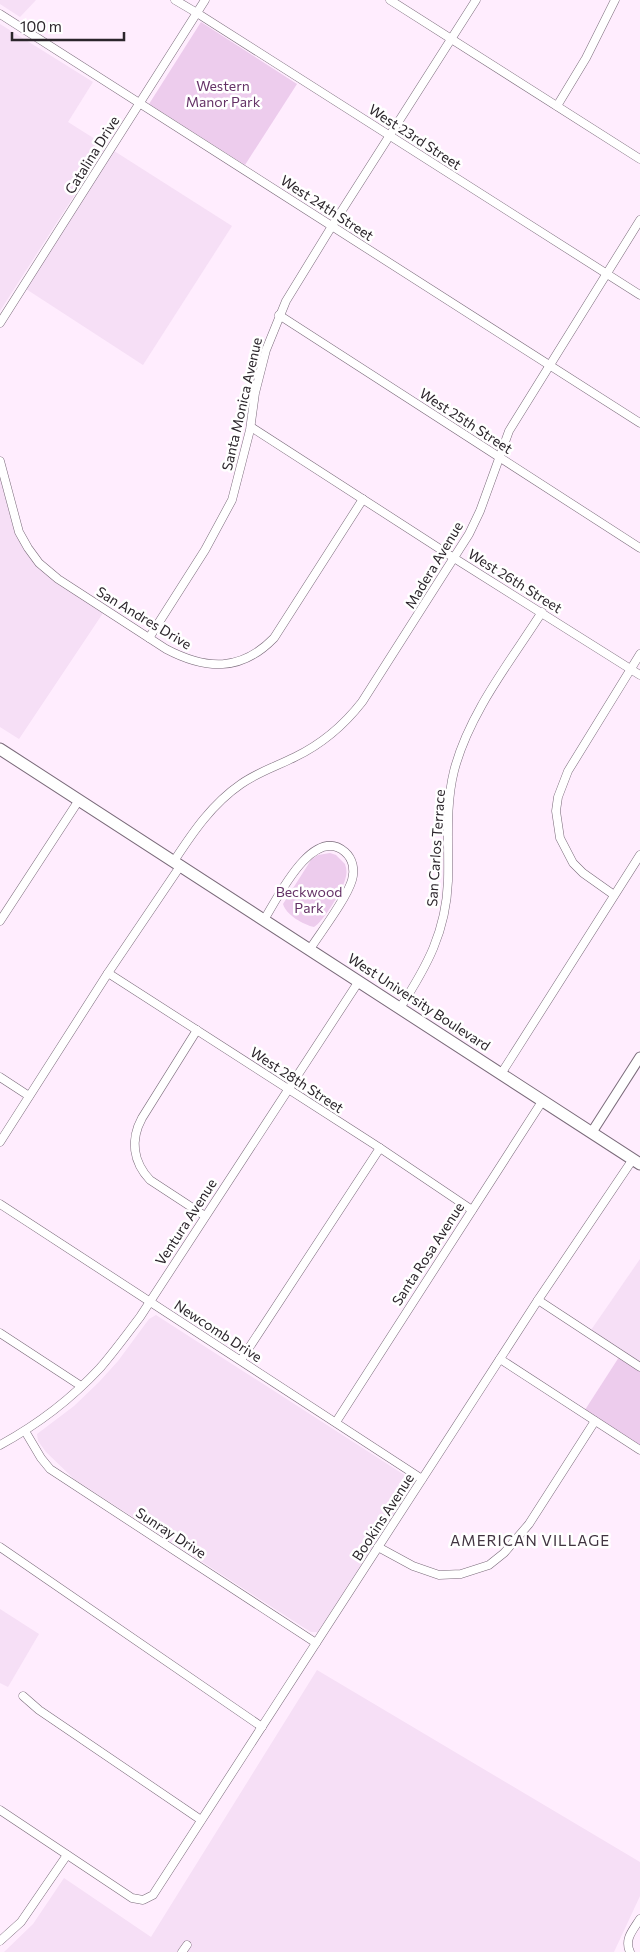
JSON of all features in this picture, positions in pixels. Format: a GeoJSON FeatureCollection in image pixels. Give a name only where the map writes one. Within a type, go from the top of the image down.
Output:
{"type":"FeatureCollection","features":[{"type":"Feature","properties":{"kind":"main road","name":"West University Boulevard"},"geometry":{"type":"LineString","coordinates":[[0,748],[636,1161]]}},
{"type":"Feature","properties":{"kind":"street","name":"West 23rd Street"},"geometry":{"type":"LineString","coordinates":[[175,0],[390,135],[640,296]]}},
{"type":"Feature","properties":{"kind":"street","name":"Catalina Drive"},"geometry":{"type":"LineString","coordinates":[[0,323],[205,0]]}},
{"type":"Feature","properties":{"kind":"street"},"geometry":{"type":"LineString","coordinates":[[390,0],[640,159]]}},
{"type":"Feature","properties":{"kind":"street","name":"Santa Monica Avenue"},"geometry":{"type":"LineString","coordinates":[[149,638],[191,574],[224,518],[234,494],[251,427],[255,393],[266,350],[279,315],[332,226],[476,0]]}},
{"type":"Feature","properties":{"kind":"street"},"geometry":{"type":"LineString","coordinates":[[557,106],[586,58],[615,0]]}},
{"type":"Feature","properties":{"kind":"street","name":"West 24th Street"},"geometry":{"type":"LineString","coordinates":[[0,14],[640,422]]}},
{"type":"Feature","properties":{"kind":"street","name":"Madera Avenue"},"geometry":{"type":"LineString","coordinates":[[0,1142],[202,821],[222,799],[254,776],[314,746],[331,734],[349,718],[369,692],[454,558],[480,511],[498,457],[516,419],[640,220]]}},
{"type":"Feature","properties":{"kind":"street","name":"West 25th Street"},"geometry":{"type":"LineString","coordinates":[[279,315],[640,548]]}},
{"type":"Feature","properties":{"kind":"street","name":"West 26th Street"},"geometry":{"type":"LineString","coordinates":[[251,427],[640,675]]}},
{"type":"Feature","properties":{"kind":"street","name":"San Andres Drive"},"geometry":{"type":"LineString","coordinates":[[0,461],[19,532],[39,563],[58,580],[149,638],[184,658],[209,665],[243,660],[259,652],[274,638],[363,499]]}},
{"type":"Feature","properties":{"kind":"street","name":"San Carlos Terrace"},"geometry":{"type":"LineString","coordinates":[[400,1008],[424,972],[437,943],[445,911],[448,884],[449,808],[454,772],[465,738],[481,706],[542,612]]}},
{"type":"Feature","properties":{"kind":"street"},"geometry":{"type":"LineString","coordinates":[[614,895],[583,873],[573,863],[560,838],[556,811],[562,784],[568,772],[640,654]]}},
{"type":"Feature","properties":{"kind":"street"},"geometry":{"type":"LineString","coordinates":[[0,921],[79,800]]}},
{"type":"Feature","properties":{"kind":"street"},"geometry":{"type":"LineString","coordinates":[[264,920],[307,855],[323,847],[340,849],[350,858],[354,871],[352,883],[310,949]]}},
{"type":"Feature","properties":{"kind":"street"},"geometry":{"type":"LineString","coordinates":[[501,1074],[640,855]]}},
{"type":"Feature","properties":{"kind":"street","name":"West 28th Street"},"geometry":{"type":"LineString","coordinates":[[108,973],[380,1148],[472,1210]]}},
{"type":"Feature","properties":{"kind":"street","name":"Ventura Avenue"},"geometry":{"type":"LineString","coordinates":[[0,1445],[48,1415],[101,1367],[150,1301],[287,1088],[359,981]]}},
{"type":"Feature","properties":{"kind":"street"},"geometry":{"type":"LineString","coordinates":[[197,1030],[142,1118],[134,1142],[136,1159],[144,1174],[204,1216]]}},
{"type":"Feature","properties":{"kind":"street"},"geometry":{"type":"LineString","coordinates":[[592,1132],[640,1057]]}},
{"type":"Feature","properties":{"kind":"street"},"geometry":{"type":"LineString","coordinates":[[0,1076],[29,1096]]}},
{"type":"Feature","properties":{"kind":"street","name":"Santa Rosa Avenue"},"geometry":{"type":"LineString","coordinates":[[336,1422],[543,1100]]}},
{"type":"Feature","properties":{"kind":"street"},"geometry":{"type":"LineString","coordinates":[[241,1360],[380,1148]]}},
{"type":"Feature","properties":{"kind":"street","name":"Bookins Avenue"},"geometry":{"type":"LineString","coordinates":[[67,1855],[132,1898],[143,1900],[156,1890],[538,1300],[636,1161]]}},
{"type":"Feature","properties":{"kind":"street","name":"Newcomb Drive"},"geometry":{"type":"LineString","coordinates":[[0,1204],[422,1478]]}},
{"type":"Feature","properties":{"kind":"street"},"geometry":{"type":"LineString","coordinates":[[538,1300],[640,1367]]}},
{"type":"Feature","properties":{"kind":"street"},"geometry":{"type":"LineString","coordinates":[[0,1333],[81,1386]]}},
{"type":"Feature","properties":{"kind":"street"},"geometry":{"type":"LineString","coordinates":[[500,1359],[640,1450]]}},
{"type":"Feature","properties":{"kind":"street"},"geometry":{"type":"LineString","coordinates":[[378,1547],[413,1566],[439,1575],[461,1574],[489,1565],[504,1554],[529,1524],[596,1421]]}},
{"type":"Feature","properties":{"kind":"street","name":"Sunray Drive"},"geometry":{"type":"LineString","coordinates":[[25,1431],[50,1469],[316,1643]]}},
{"type":"Feature","properties":{"kind":"street"},"geometry":{"type":"LineString","coordinates":[[0,1547],[262,1726]]}},
{"type":"Feature","properties":{"kind":"street"},"geometry":{"type":"LineString","coordinates":[[23,1696],[39,1710],[201,1820]]}},
{"type":"Feature","properties":{"kind":"street"},"geometry":{"type":"LineString","coordinates":[[0,1810],[67,1855],[27,1914],[10,1934],[0,1941]]}},
{"type":"Feature","properties":{"kind":"street"},"geometry":{"type":"LineString","coordinates":[[630,1952],[627,1945],[628,1939],[640,1919]]}},
{"type":"Feature","properties":{"kind":"street"},"geometry":{"type":"LineString","coordinates":[[182,1952],[187,1945]]}},
{"type":"Feature","properties":{"kind":"shaded area"},"geometry":{"type":"Polygon","coordinates":[[[0,0],[36,0],[20,17],[0,4],[0,0]]]}},
{"type":"Feature","properties":{"kind":"shaded area"},"geometry":{"type":"Polygon","coordinates":[[[0,24],[93,82],[68,122],[106,146],[0,311],[0,24]]]}},
{"type":"Feature","properties":{"kind":"shaded area"},"geometry":{"type":"Polygon","coordinates":[[[111,149],[232,226],[143,365],[23,287],[111,149]]]}},
{"type":"Feature","properties":{"kind":"shaded area"},"geometry":{"type":"Polygon","coordinates":[[[0,461],[21,537],[32,555],[105,610],[19,739],[0,727],[0,461]]]}},
{"type":"Feature","properties":{"kind":"shaded area"},"geometry":{"type":"Polygon","coordinates":[[[640,1259],[640,1366],[589,1333],[640,1259]]]}},
{"type":"Feature","properties":{"kind":"shaded area"},"geometry":{"type":"Polygon","coordinates":[[[156,1315],[420,1485],[413,1482],[413,1487],[318,1632],[311,1632],[306,1629],[74,1479],[46,1452],[38,1441],[37,1434],[74,1406],[99,1382],[118,1361],[149,1319],[156,1315]]]}},
{"type":"Feature","properties":{"kind":"shaded area"},"geometry":{"type":"Polygon","coordinates":[[[0,1609],[39,1634],[8,1687],[0,1683],[0,1609]]]}},
{"type":"Feature","properties":{"kind":"shaded area"},"geometry":{"type":"Polygon","coordinates":[[[317,1670],[640,1862],[640,1896],[614,1952],[4,1952],[33,1924],[64,1878],[151,1937],[317,1670]]]}},
{"type":"Feature","properties":{"kind":"green space","name":"Western Manor Park"},"geometry":{"type":"Polygon","coordinates":[[[201,22],[297,84],[245,165],[149,104],[201,22]]]}},
{"type":"Feature","properties":{"kind":"green space","name":"Beckwood Park"},"geometry":{"type":"Polygon","coordinates":[[[330,853],[336,855],[345,864],[346,876],[332,906],[314,927],[296,919],[283,904],[311,860],[318,855],[330,853]]]}},
{"type":"Feature","properties":{"kind":"green space"},"geometry":{"type":"Polygon","coordinates":[[[621,1354],[640,1366],[640,1451],[583,1413],[621,1354]]]}},
{"type":"Feature","properties":{"kind":"district","name":"AMERICAN VILLAGE"},"geometry":{"type":"Point","coordinates":[530,1541]}}]}
